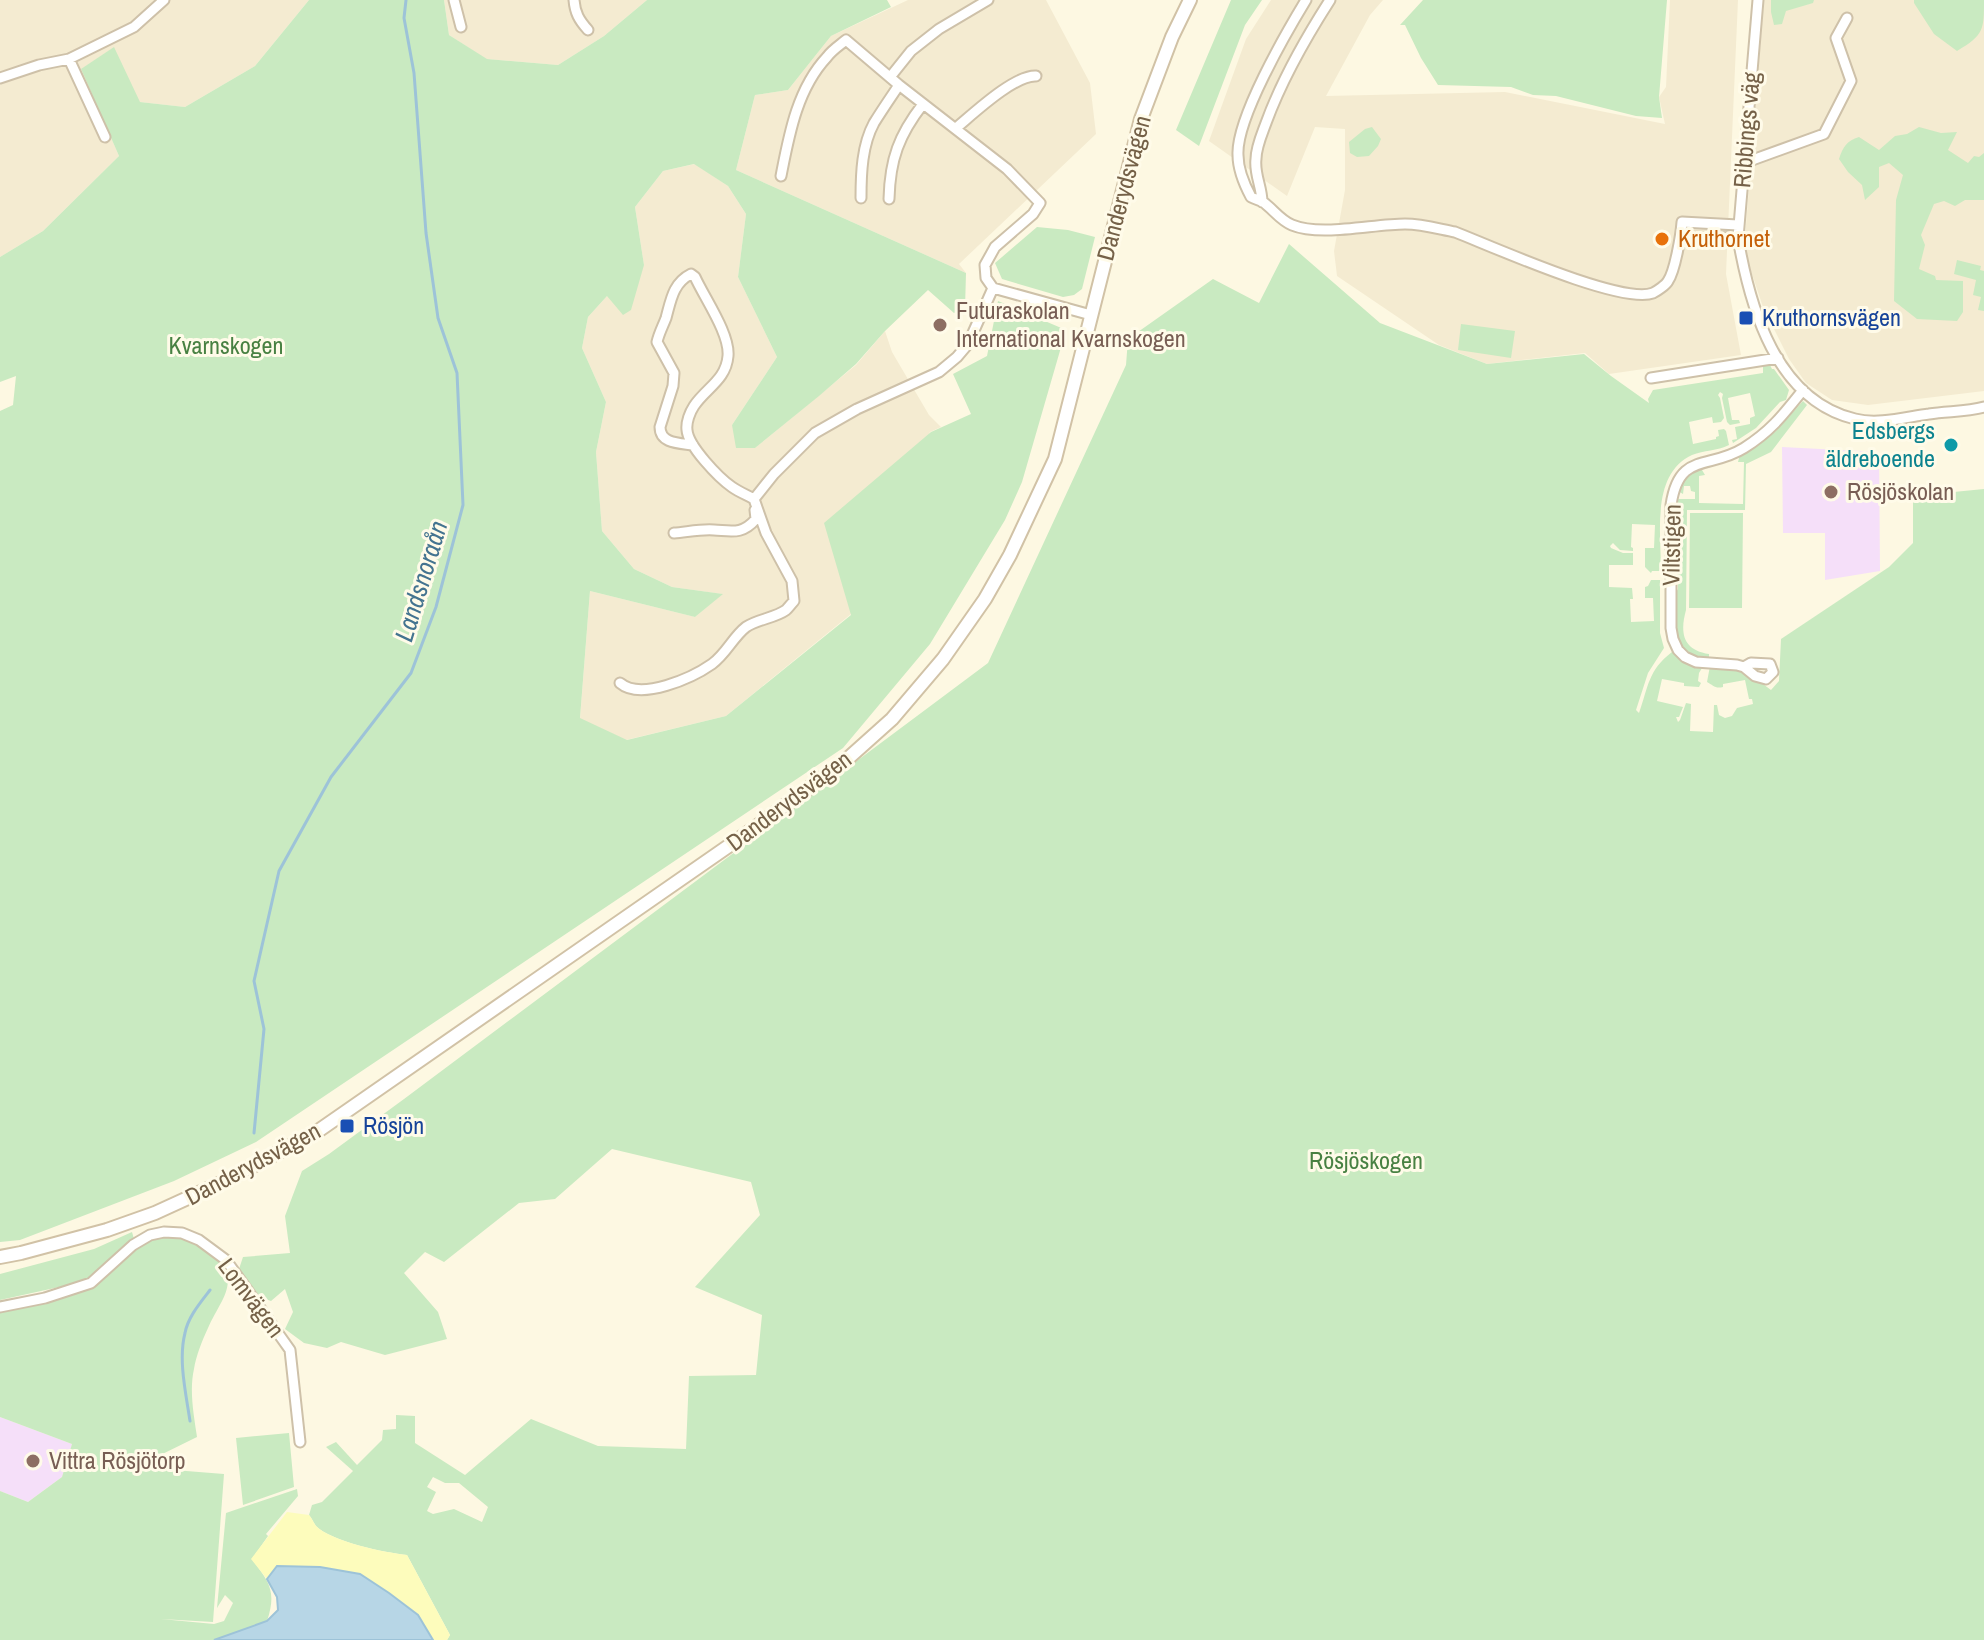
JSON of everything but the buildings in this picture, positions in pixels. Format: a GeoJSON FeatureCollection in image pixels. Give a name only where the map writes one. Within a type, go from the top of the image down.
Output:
{"type":"FeatureCollection","features":[{"type":"Feature","properties":{"kind":"main road","name":"Danderydsvägen"},"geometry":{"type":"LineString","coordinates":[[0,1257],[107,1230],[155,1213],[225,1181],[318,1131],[756,827],[844,762],[892,719],[929,677],[985,599],[1010,555],[1055,459],[1141,119],[1172,37],[1190,0]]}},
{"type":"Feature","properties":{"kind":"street"},"geometry":{"type":"LineString","coordinates":[[0,78],[69,59],[134,27],[164,0]]}},
{"type":"Feature","properties":{"kind":"street"},"geometry":{"type":"LineString","coordinates":[[454,0],[461,27]]}},
{"type":"Feature","properties":{"kind":"street"},"geometry":{"type":"LineString","coordinates":[[574,0],[580,21],[588,30]]}},
{"type":"Feature","properties":{"kind":"street"},"geometry":{"type":"LineString","coordinates":[[891,76],[911,51],[939,29],[988,0]]}},
{"type":"Feature","properties":{"kind":"street"},"geometry":{"type":"LineString","coordinates":[[1306,0],[1254,100],[1238,152],[1244,185],[1251,197],[1292,226],[1309,229],[1408,224],[1455,232],[1587,284],[1642,295],[1654,293],[1667,282],[1682,237],[1682,222],[1738,225]]}},
{"type":"Feature","properties":{"kind":"street"},"geometry":{"type":"LineString","coordinates":[[1262,202],[1256,159],[1260,138],[1291,66],[1330,0]]}},
{"type":"Feature","properties":{"kind":"street","name":"Ribbings väg"},"geometry":{"type":"LineString","coordinates":[[1758,0],[1738,238],[1752,303],[1778,358],[1803,390],[1831,411],[1858,420],[1888,420],[1984,407]]}},
{"type":"Feature","properties":{"kind":"street"},"geometry":{"type":"LineString","coordinates":[[1744,163],[1824,134],[1851,81],[1836,38],[1847,18]]}},
{"type":"Feature","properties":{"kind":"street"},"geometry":{"type":"LineString","coordinates":[[781,176],[789,131],[810,80],[826,57],[846,40],[1007,169],[1040,203],[1033,214],[995,247],[985,265],[986,278],[993,288],[1091,315]]}},
{"type":"Feature","properties":{"kind":"street"},"geometry":{"type":"LineString","coordinates":[[69,59],[105,137]]}},
{"type":"Feature","properties":{"kind":"street"},"geometry":{"type":"LineString","coordinates":[[956,128],[1018,81],[1036,76]]}},
{"type":"Feature","properties":{"kind":"street"},"geometry":{"type":"LineString","coordinates":[[861,198],[865,148],[873,125],[899,85]]}},
{"type":"Feature","properties":{"kind":"street"},"geometry":{"type":"LineString","coordinates":[[889,199],[889,177],[896,149],[902,133],[923,104]]}},
{"type":"Feature","properties":{"kind":"street"},"geometry":{"type":"LineString","coordinates":[[1682,237],[1738,238]]}},
{"type":"Feature","properties":{"kind":"street"},"geometry":{"type":"LineString","coordinates":[[620,683],[626,688],[646,690],[696,673],[723,654],[744,628],[785,611],[794,601],[792,581],[766,533],[754,499],[731,487],[693,445],[687,430],[689,416],[701,398],[722,377],[729,354],[720,324],[691,274],[677,284],[657,342],[674,373],[660,434],[675,443],[693,445]]}},
{"type":"Feature","properties":{"kind":"street"},"geometry":{"type":"LineString","coordinates":[[674,533],[728,532],[749,527],[756,519],[754,499],[815,433],[857,409],[939,372],[957,357],[968,344],[993,288]]}},
{"type":"Feature","properties":{"kind":"street"},"geometry":{"type":"LineString","coordinates":[[1651,378],[1778,358]]}},
{"type":"Feature","properties":{"kind":"street","name":"Viltstigen"},"geometry":{"type":"LineString","coordinates":[[1744,667],[1696,662],[1678,650],[1673,639],[1670,613],[1671,505],[1674,491],[1685,471],[1695,464],[1743,449],[1769,431],[1803,390]]}},
{"type":"Feature","properties":{"kind":"street","name":"Lomvägen"},"geometry":{"type":"LineString","coordinates":[[0,1307],[45,1298],[91,1283],[133,1245],[150,1235],[182,1233],[199,1240],[226,1260],[290,1350],[300,1442]]}},
{"type":"Feature","properties":{"kind":"shaded area"},"geometry":{"type":"Polygon","coordinates":[[[0,0],[309,0],[255,66],[185,107],[140,102],[81,69],[119,156],[43,231],[0,257],[0,0]]]}},
{"type":"Feature","properties":{"kind":"shaded area"},"geometry":{"type":"Polygon","coordinates":[[[444,0],[647,0],[604,36],[558,65],[486,59],[449,35],[444,0]]]}},
{"type":"Feature","properties":{"kind":"shaded area"},"geometry":{"type":"Polygon","coordinates":[[[908,0],[1046,0],[1090,83],[1096,134],[959,264],[966,273],[736,170],[755,95],[788,90],[831,36],[908,0]]]}},
{"type":"Feature","properties":{"kind":"shaded area"},"geometry":{"type":"Polygon","coordinates":[[[1271,0],[1383,0],[1370,15],[1326,96],[1505,92],[1665,124],[1659,97],[1666,87],[1670,0],[1738,0],[1726,274],[1741,355],[1609,374],[1585,353],[1487,364],[1439,345],[1337,276],[1334,251],[1345,190],[1345,129],[1315,127],[1287,196],[1209,141],[1246,39],[1271,0]]]}},
{"type":"Feature","properties":{"kind":"shaded area"},"geometry":{"type":"Polygon","coordinates":[[[1764,0],[1984,0],[1984,391],[1868,405],[1832,400],[1806,383],[1789,359],[1763,307],[1744,250],[1764,0]]]}},
{"type":"Feature","properties":{"kind":"shaded area"},"geometry":{"type":"Polygon","coordinates":[[[695,164],[728,186],[746,214],[738,277],[777,357],[732,425],[755,448],[856,365],[885,331],[892,352],[929,415],[941,427],[930,432],[851,614],[726,716],[626,740],[580,719],[590,591],[695,617],[722,594],[672,587],[634,569],[602,531],[596,452],[606,402],[582,348],[588,317],[607,296],[644,265],[635,207],[663,171],[695,164]]]}},
{"type":"Feature","properties":{"kind":"shaded area","name":"Rösjöskolan"},"geometry":{"type":"Polygon","coordinates":[[[1782,447],[1879,452],[1880,571],[1825,580],[1825,533],[1783,533],[1782,447]]]}},
{"type":"Feature","properties":{"kind":"shaded area","name":"Vittra Rösjötorp"},"geometry":{"type":"Polygon","coordinates":[[[0,1417],[72,1444],[62,1477],[28,1502],[0,1491],[0,1417]]]}},
{"type":"Feature","properties":{"kind":"green space","name":"Kvarnskogen"},"geometry":{"type":"Polygon","coordinates":[[[309,0],[444,0],[449,35],[487,59],[558,65],[604,36],[647,0],[887,0],[891,7],[831,36],[788,90],[755,95],[736,170],[966,273],[965,309],[954,313],[928,290],[856,364],[819,396],[755,448],[736,448],[732,425],[777,357],[738,277],[746,214],[728,186],[694,164],[663,171],[635,207],[644,265],[631,310],[623,315],[607,296],[588,317],[582,348],[606,402],[596,452],[602,531],[634,569],[672,587],[723,594],[695,617],[590,591],[580,718],[627,740],[726,716],[851,615],[824,523],[931,432],[971,414],[953,374],[987,356],[998,301],[1066,330],[1022,482],[1005,520],[930,644],[843,748],[256,1142],[174,1181],[20,1240],[0,1242],[0,411],[13,405],[16,376],[0,382],[0,257],[43,231],[119,156],[81,69],[114,47],[140,102],[185,107],[255,66],[309,0]]]}},
{"type":"Feature","properties":{"kind":"green space"},"geometry":{"type":"Polygon","coordinates":[[[1231,0],[1262,0],[1245,25],[1199,146],[1176,130],[1231,0]]]}},
{"type":"Feature","properties":{"kind":"green space"},"geometry":{"type":"Polygon","coordinates":[[[1423,0],[1667,0],[1659,97],[1662,118],[1636,116],[1556,96],[1533,95],[1511,87],[1438,85],[1405,25],[1400,25],[1423,0]]]}},
{"type":"Feature","properties":{"kind":"green space"},"geometry":{"type":"Polygon","coordinates":[[[1771,0],[1814,0],[1813,3],[1786,11],[1782,24],[1774,25],[1771,0]]]}},
{"type":"Feature","properties":{"kind":"green space"},"geometry":{"type":"Polygon","coordinates":[[[1914,0],[1984,0],[1981,31],[1957,51],[1934,34],[1914,0]]]}},
{"type":"Feature","properties":{"kind":"green space"},"geometry":{"type":"Polygon","coordinates":[[[1372,127],[1381,139],[1378,146],[1369,156],[1357,157],[1350,153],[1349,142],[1372,127]]]}},
{"type":"Feature","properties":{"kind":"green space"},"geometry":{"type":"Polygon","coordinates":[[[1919,127],[1941,133],[1957,132],[1948,150],[1968,163],[1974,156],[1984,153],[1984,200],[1965,200],[1955,206],[1944,201],[1934,204],[1921,235],[1925,245],[1919,269],[1935,276],[1936,280],[1963,281],[1963,312],[1957,321],[1917,319],[1894,301],[1896,200],[1903,175],[1889,163],[1879,167],[1879,187],[1865,200],[1862,185],[1839,159],[1846,145],[1859,137],[1879,150],[1895,136],[1919,127]]]}},
{"type":"Feature","properties":{"kind":"green space"},"geometry":{"type":"Polygon","coordinates":[[[1037,227],[1095,237],[1082,289],[1074,295],[1063,297],[1002,279],[995,263],[1037,227]]]}},
{"type":"Feature","properties":{"kind":"green space","name":"Rösjöskogen"},"geometry":{"type":"Polygon","coordinates":[[[1289,244],[1380,323],[1487,364],[1584,354],[1649,403],[1653,390],[1763,373],[1763,366],[1770,365],[1789,390],[1786,400],[1780,402],[1756,428],[1733,443],[1732,440],[1737,439],[1735,427],[1750,424],[1750,418],[1755,416],[1750,393],[1728,398],[1732,420],[1739,420],[1740,423],[1730,425],[1727,422],[1723,394],[1720,392],[1718,395],[1724,418],[1721,422],[1713,423],[1712,417],[1689,422],[1693,444],[1716,439],[1718,430],[1724,429],[1729,445],[1692,455],[1679,464],[1670,476],[1661,506],[1661,571],[1651,573],[1645,567],[1645,548],[1654,548],[1655,525],[1632,524],[1633,551],[1620,550],[1613,543],[1610,546],[1623,553],[1633,553],[1633,565],[1609,565],[1609,587],[1632,588],[1631,622],[1654,621],[1653,598],[1645,598],[1645,587],[1651,580],[1660,580],[1660,633],[1664,648],[1648,673],[1636,710],[1639,713],[1653,673],[1672,652],[1687,663],[1702,668],[1699,687],[1662,679],[1657,701],[1683,707],[1679,717],[1676,717],[1678,722],[1686,703],[1691,704],[1690,731],[1713,732],[1714,705],[1717,705],[1719,715],[1725,718],[1732,716],[1737,708],[1753,704],[1745,680],[1723,684],[1723,687],[1707,682],[1710,666],[1744,670],[1771,690],[1779,681],[1781,639],[1889,567],[1913,543],[1913,496],[1984,489],[1984,1640],[447,1640],[450,1635],[407,1555],[333,1537],[316,1526],[309,1515],[312,1505],[322,1502],[353,1471],[326,1447],[336,1442],[357,1465],[382,1440],[383,1430],[396,1429],[396,1415],[415,1416],[415,1443],[465,1475],[531,1419],[598,1446],[686,1449],[689,1376],[756,1375],[762,1315],[695,1287],[760,1215],[751,1182],[612,1149],[555,1199],[519,1203],[444,1262],[425,1252],[404,1273],[438,1312],[447,1339],[385,1355],[341,1342],[327,1348],[304,1343],[285,1329],[293,1312],[285,1289],[271,1301],[260,1297],[239,1269],[243,1257],[290,1253],[285,1216],[302,1171],[404,1099],[988,663],[1126,365],[1128,339],[1213,279],[1259,303],[1289,244]],[[433,1477],[427,1487],[436,1492],[427,1511],[433,1514],[454,1509],[482,1522],[488,1507],[459,1483],[445,1483],[433,1477]]]}},
{"type":"Feature","properties":{"kind":"green space"},"geometry":{"type":"Polygon","coordinates":[[[1957,260],[1981,266],[1980,270],[1984,271],[1984,311],[1978,310],[1981,297],[1973,295],[1976,280],[1954,274],[1957,260]]]}},
{"type":"Feature","properties":{"kind":"green space"},"geometry":{"type":"Polygon","coordinates":[[[1461,324],[1515,331],[1511,358],[1458,350],[1461,324]]]}},
{"type":"Feature","properties":{"kind":"green space"},"geometry":{"type":"Polygon","coordinates":[[[1803,401],[1807,405],[1771,452],[1746,464],[1745,510],[1687,510],[1684,633],[1688,644],[1709,654],[1709,659],[1696,656],[1681,644],[1675,627],[1675,594],[1678,589],[1676,501],[1695,499],[1695,492],[1691,491],[1690,486],[1684,486],[1683,494],[1678,491],[1683,479],[1696,468],[1702,470],[1705,475],[1699,476],[1699,503],[1743,504],[1744,462],[1738,462],[1740,454],[1745,454],[1776,431],[1803,401]]]}},
{"type":"Feature","properties":{"kind":"green space"},"geometry":{"type":"Polygon","coordinates":[[[1690,513],[1743,513],[1742,608],[1689,608],[1690,513]]]}},
{"type":"Feature","properties":{"kind":"green space"},"geometry":{"type":"Polygon","coordinates":[[[132,1232],[134,1239],[99,1274],[82,1282],[0,1300],[0,1274],[94,1249],[132,1232]]]}},
{"type":"Feature","properties":{"kind":"green space"},"geometry":{"type":"Polygon","coordinates":[[[165,1237],[198,1244],[220,1263],[228,1281],[195,1364],[192,1395],[197,1437],[136,1467],[224,1474],[213,1622],[161,1619],[214,1624],[224,1621],[233,1603],[225,1595],[217,1608],[226,1513],[297,1489],[298,1496],[266,1534],[268,1536],[252,1559],[270,1587],[267,1621],[214,1640],[0,1640],[0,1491],[28,1502],[62,1477],[72,1444],[0,1417],[0,1311],[94,1285],[132,1248],[165,1237]]]}},
{"type":"Feature","properties":{"kind":"green space"},"geometry":{"type":"Polygon","coordinates":[[[289,1433],[294,1487],[243,1505],[236,1438],[289,1433]]]}},
{"type":"Feature","properties":{"kind":"sand"},"geometry":{"type":"Polygon","coordinates":[[[287,1512],[309,1515],[316,1526],[333,1537],[407,1555],[450,1635],[447,1640],[433,1640],[418,1615],[277,1566],[267,1579],[251,1559],[287,1512]]]}},
{"type":"Feature","properties":{"kind":"water"},"geometry":{"type":"Polygon","coordinates":[[[277,1566],[320,1567],[360,1574],[418,1615],[433,1640],[214,1640],[267,1621],[278,1610],[277,1597],[267,1579],[277,1566]]]}},
{"type":"Feature","properties":{"kind":"waterway","name":"Landsnoraån"},"geometry":{"type":"LineString","coordinates":[[254,1133],[264,1029],[254,981],[279,871],[331,777],[411,673],[436,607],[463,505],[457,373],[438,318],[426,233],[414,73],[404,18],[406,0]]}},
{"type":"Feature","properties":{"kind":"waterway"},"geometry":{"type":"LineString","coordinates":[[190,1421],[183,1377],[183,1343],[189,1321],[210,1290]]}},
{"type":"Feature","properties":{"kind":"place","name":"Kruthornet"},"geometry":{"type":"Point","coordinates":[1662,239]}},
{"type":"Feature","properties":{"kind":"place","name":"Kruthornsvägen"},"geometry":{"type":"Point","coordinates":[1746,318]}},
{"type":"Feature","properties":{"kind":"place","name":"Futuraskolan International Kvarnskogen"},"geometry":{"type":"Point","coordinates":[940,325]}},
{"type":"Feature","properties":{"kind":"place","name":"Edsbergs äldreboende"},"geometry":{"type":"Point","coordinates":[1951,445]}},
{"type":"Feature","properties":{"kind":"place","name":"Rösjöskolan"},"geometry":{"type":"Point","coordinates":[1831,492]}},
{"type":"Feature","properties":{"kind":"place","name":"Rösjön"},"geometry":{"type":"Point","coordinates":[347,1126]}},
{"type":"Feature","properties":{"kind":"place","name":"Vittra Rösjötorp"},"geometry":{"type":"Point","coordinates":[33,1461]}}]}
